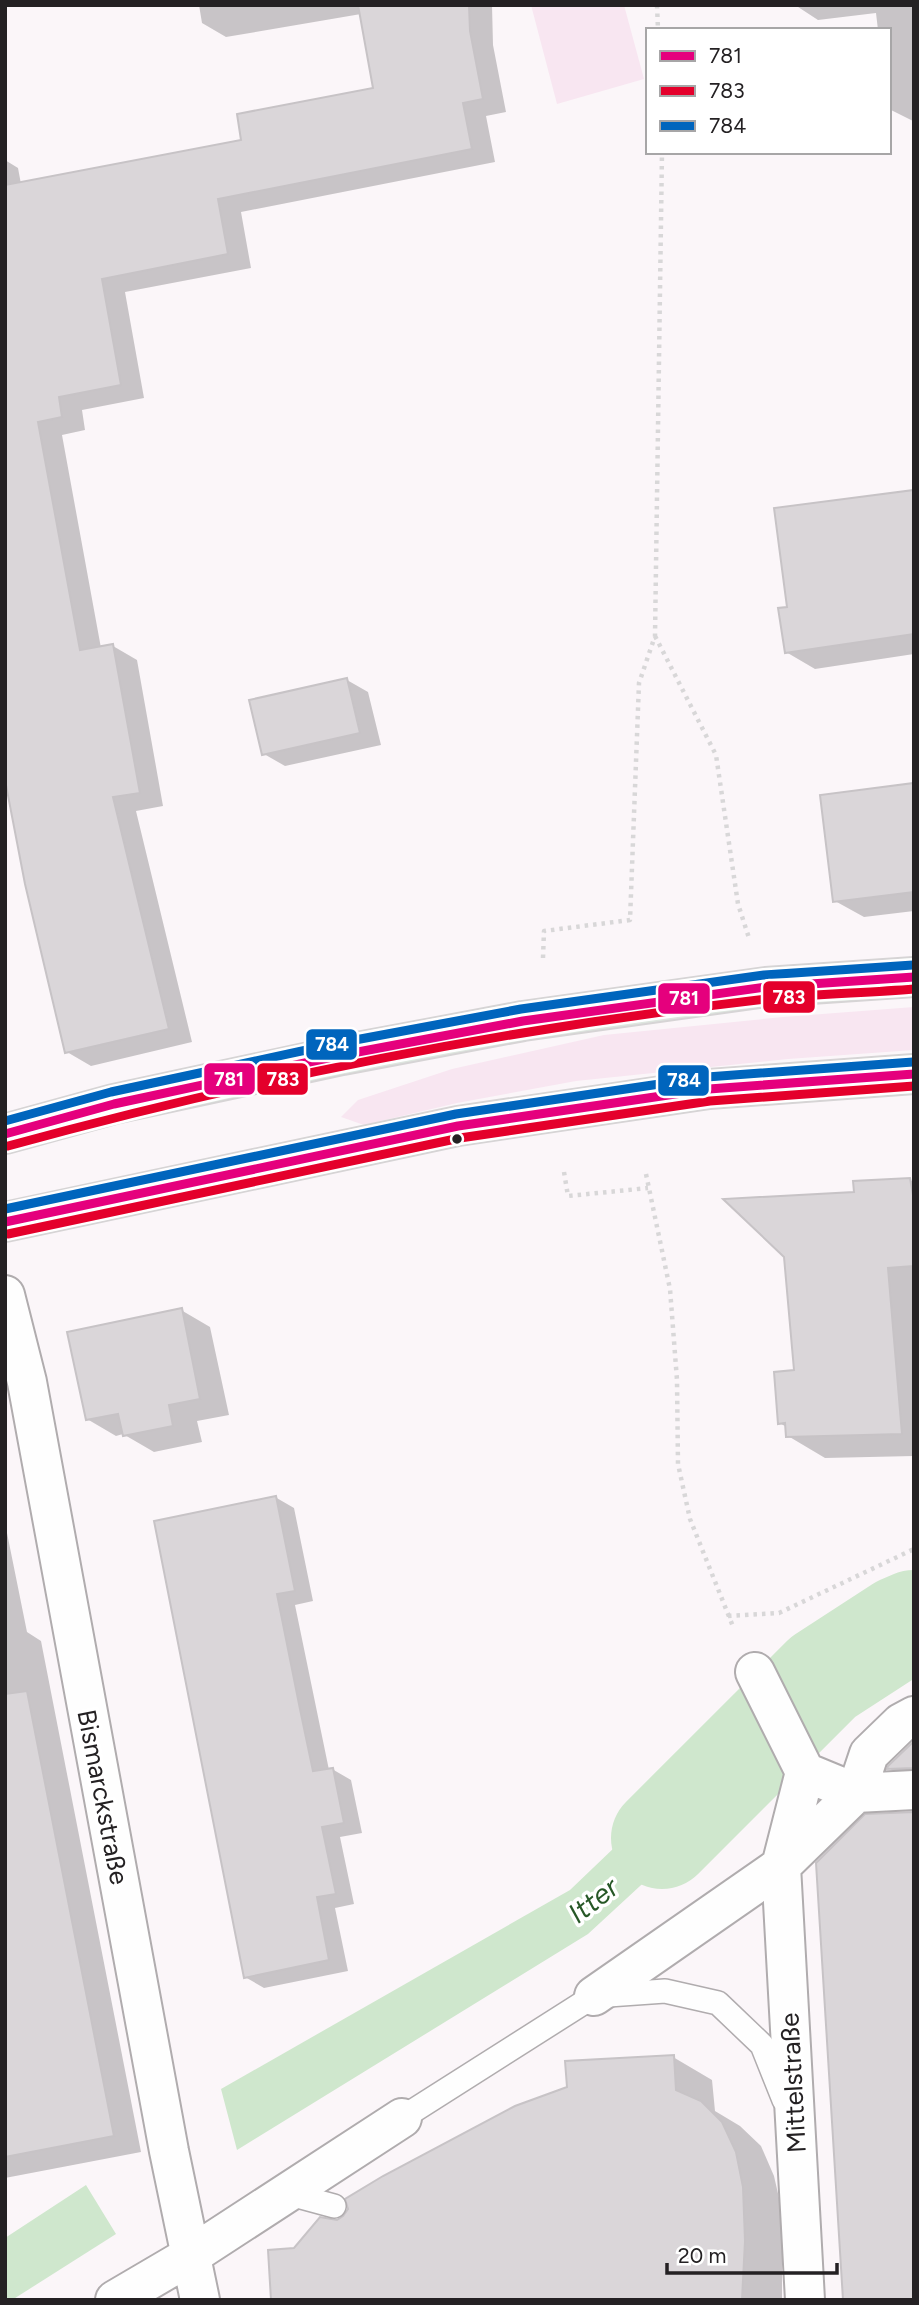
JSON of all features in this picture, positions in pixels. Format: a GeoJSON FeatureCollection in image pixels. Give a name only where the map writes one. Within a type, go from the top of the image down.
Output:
{"type":"FeatureCollection","features":[{"type":"Feature","properties":{"kind":"main road"},"geometry":{"type":"LineString","coordinates":[[5,1134],[114,1104],[342,1055],[523,1021],[766,988],[914,977]]}},
{"type":"Feature","properties":{"kind":"main road"},"geometry":{"type":"LineString","coordinates":[[5,1222],[458,1126],[709,1089],[914,1074]]}},
{"type":"Feature","properties":{"kind":"street","name":"Bismarckstraße"},"geometry":{"type":"LineString","coordinates":[[5,1296],[27,1382],[200,2300]]}},
{"type":"Feature","properties":{"kind":"street"},"geometry":{"type":"LineString","coordinates":[[755,1672],[805,1772],[856,1793],[914,1790]]}},
{"type":"Feature","properties":{"kind":"street"},"geometry":{"type":"LineString","coordinates":[[594,1996],[781,1866],[856,1793],[869,1754],[901,1723],[914,1716]]}},
{"type":"Feature","properties":{"kind":"street","name":"Mittelstraße"},"geometry":{"type":"LineString","coordinates":[[805,1772],[781,1866],[805,2300]]}},
{"type":"Feature","properties":{"kind":"street"},"geometry":{"type":"LineString","coordinates":[[115,2300],[190,2256],[402,2118]]}},
{"type":"Feature","properties":{"kind":"lane"},"geometry":{"type":"LineString","coordinates":[[402,2118],[594,1996],[665,1991],[718,2003],[762,2045],[796,2129]]}},
{"type":"Feature","properties":{"kind":"lane"},"geometry":{"type":"LineString","coordinates":[[286,2193],[334,2206]]}},
{"type":"Feature","properties":{"kind":"path"},"geometry":{"type":"LineString","coordinates":[[657,5],[658,28]]}},
{"type":"Feature","properties":{"kind":"path"},"geometry":{"type":"LineString","coordinates":[[543,958],[544,931],[631,920],[639,683],[655,636],[662,154]]}},
{"type":"Feature","properties":{"kind":"path"},"geometry":{"type":"LineString","coordinates":[[655,636],[716,755],[738,904],[766,988]]}},
{"type":"Feature","properties":{"kind":"path"},"geometry":{"type":"LineString","coordinates":[[564,1172],[568,1196],[648,1188]]}},
{"type":"Feature","properties":{"kind":"path"},"geometry":{"type":"LineString","coordinates":[[646,1174],[670,1289],[677,1380],[678,1464],[690,1519],[728,1616],[755,1672]]}},
{"type":"Feature","properties":{"kind":"path"},"geometry":{"type":"LineString","coordinates":[[728,1616],[779,1613],[914,1549]]}},
{"type":"Feature","properties":{"kind":"shaded area"},"geometry":{"type":"Polygon","coordinates":[[[531,5],[624,5],[644,79],[557,104],[531,5]]]}},
{"type":"Feature","properties":{"kind":"shaded area"},"geometry":{"type":"Polygon","coordinates":[[[914,1007],[914,1050],[788,1059],[576,1081],[457,1103],[364,1125],[341,1117],[358,1100],[452,1069],[604,1035],[914,1007]]]}},
{"type":"Feature","properties":{"kind":"water"},"geometry":{"type":"Polygon","coordinates":[[[914,1592],[914,1653],[817,1719],[783,1677],[861,1621],[914,1592]]]}},
{"type":"Feature","properties":{"kind":"water"},"geometry":{"type":"Polygon","coordinates":[[[754,1714],[769,1767],[588,1934],[237,2150],[221,2089],[570,1890],[754,1714]]]}},
{"type":"Feature","properties":{"kind":"water"},"geometry":{"type":"Polygon","coordinates":[[[86,2185],[116,2234],[12,2300],[5,2300],[5,2238],[86,2185]]]}},
{"type":"Feature","properties":{"kind":"building"},"geometry":{"type":"Polygon","coordinates":[[[358,5],[469,5],[470,31],[483,99],[463,103],[472,149],[218,199],[228,254],[102,279],[121,385],[59,397],[62,417],[38,422],[80,650],[113,644],[140,793],[113,797],[169,1029],[65,1053],[25,884],[5,780],[5,185],[241,140],[237,114],[373,88],[358,5]]]}},
{"type":"Feature","properties":{"kind":"building"},"geometry":{"type":"Polygon","coordinates":[[[914,490],[914,634],[785,653],[778,608],[787,607],[774,508],[914,490]]]}},
{"type":"Feature","properties":{"kind":"building"},"geometry":{"type":"Polygon","coordinates":[[[347,678],[360,733],[262,755],[249,700],[347,678]]]}},
{"type":"Feature","properties":{"kind":"building"},"geometry":{"type":"Polygon","coordinates":[[[914,783],[914,892],[833,902],[820,795],[914,783]]]}},
{"type":"Feature","properties":{"kind":"building"},"geometry":{"type":"Polygon","coordinates":[[[910,1178],[914,1201],[914,1266],[888,1268],[902,1434],[786,1437],[785,1423],[778,1424],[774,1372],[794,1370],[784,1257],[723,1199],[854,1192],[853,1181],[910,1178]]]}},
{"type":"Feature","properties":{"kind":"building"},"geometry":{"type":"Polygon","coordinates":[[[182,1308],[200,1399],[169,1405],[173,1426],[123,1436],[118,1414],[86,1420],[67,1332],[182,1308]]]}},
{"type":"Feature","properties":{"kind":"building"},"geometry":{"type":"Polygon","coordinates":[[[276,1496],[295,1591],[277,1594],[300,1709],[313,1771],[333,1768],[344,1823],[322,1827],[336,1894],[317,1897],[329,1960],[244,1978],[154,1521],[276,1496]]]}},
{"type":"Feature","properties":{"kind":"building"},"geometry":{"type":"Polygon","coordinates":[[[27,1691],[114,2136],[5,2157],[5,1694],[27,1691]]]}},
{"type":"Feature","properties":{"kind":"building"},"geometry":{"type":"Polygon","coordinates":[[[914,1741],[914,1768],[887,1769],[888,1766],[914,1741]]]}},
{"type":"Feature","properties":{"kind":"building"},"geometry":{"type":"Polygon","coordinates":[[[914,1812],[914,2300],[843,2300],[816,1863],[865,1814],[914,1812]]]}},
{"type":"Feature","properties":{"kind":"building"},"geometry":{"type":"Polygon","coordinates":[[[674,2055],[676,2090],[701,2101],[722,2122],[736,2152],[743,2187],[745,2241],[742,2300],[271,2300],[268,2250],[294,2248],[320,2217],[337,2220],[348,2209],[345,2199],[383,2176],[515,2106],[567,2087],[565,2061],[674,2055]]]}},
{"type":"Feature","properties":{"kind":"waterway","name":"Itter"},"geometry":{"type":"LineString","coordinates":[[662,1838],[823,1677],[900,1627],[914,1621]]}},
{"type":"Feature","properties":{"kind":"transit line","name":"784"},"geometry":{"type":"LineString","coordinates":[[5,1121],[111,1092],[339,1043],[521,1009],[764,975],[913,965]]}},
{"type":"Feature","properties":{"kind":"transit line","name":"781"},"geometry":{"type":"LineString","coordinates":[[5,1134],[114,1104],[342,1055],[523,1021],[766,987],[914,977]]}},
{"type":"Feature","properties":{"kind":"transit line","name":"783"},"geometry":{"type":"LineString","coordinates":[[8,1146],[195,1098],[479,1040],[766,999],[914,989]]}},
{"type":"Feature","properties":{"kind":"transit line","name":"784"},"geometry":{"type":"LineString","coordinates":[[5,1209],[456,1114],[707,1077],[913,1062]]}},
{"type":"Feature","properties":{"kind":"transit line","name":"781"},"geometry":{"type":"LineString","coordinates":[[5,1222],[458,1126],[709,1089],[914,1074]]}},
{"type":"Feature","properties":{"kind":"transit line","name":"783"},"geometry":{"type":"LineString","coordinates":[[8,1234],[460,1138],[710,1101],[914,1086]]}}]}
